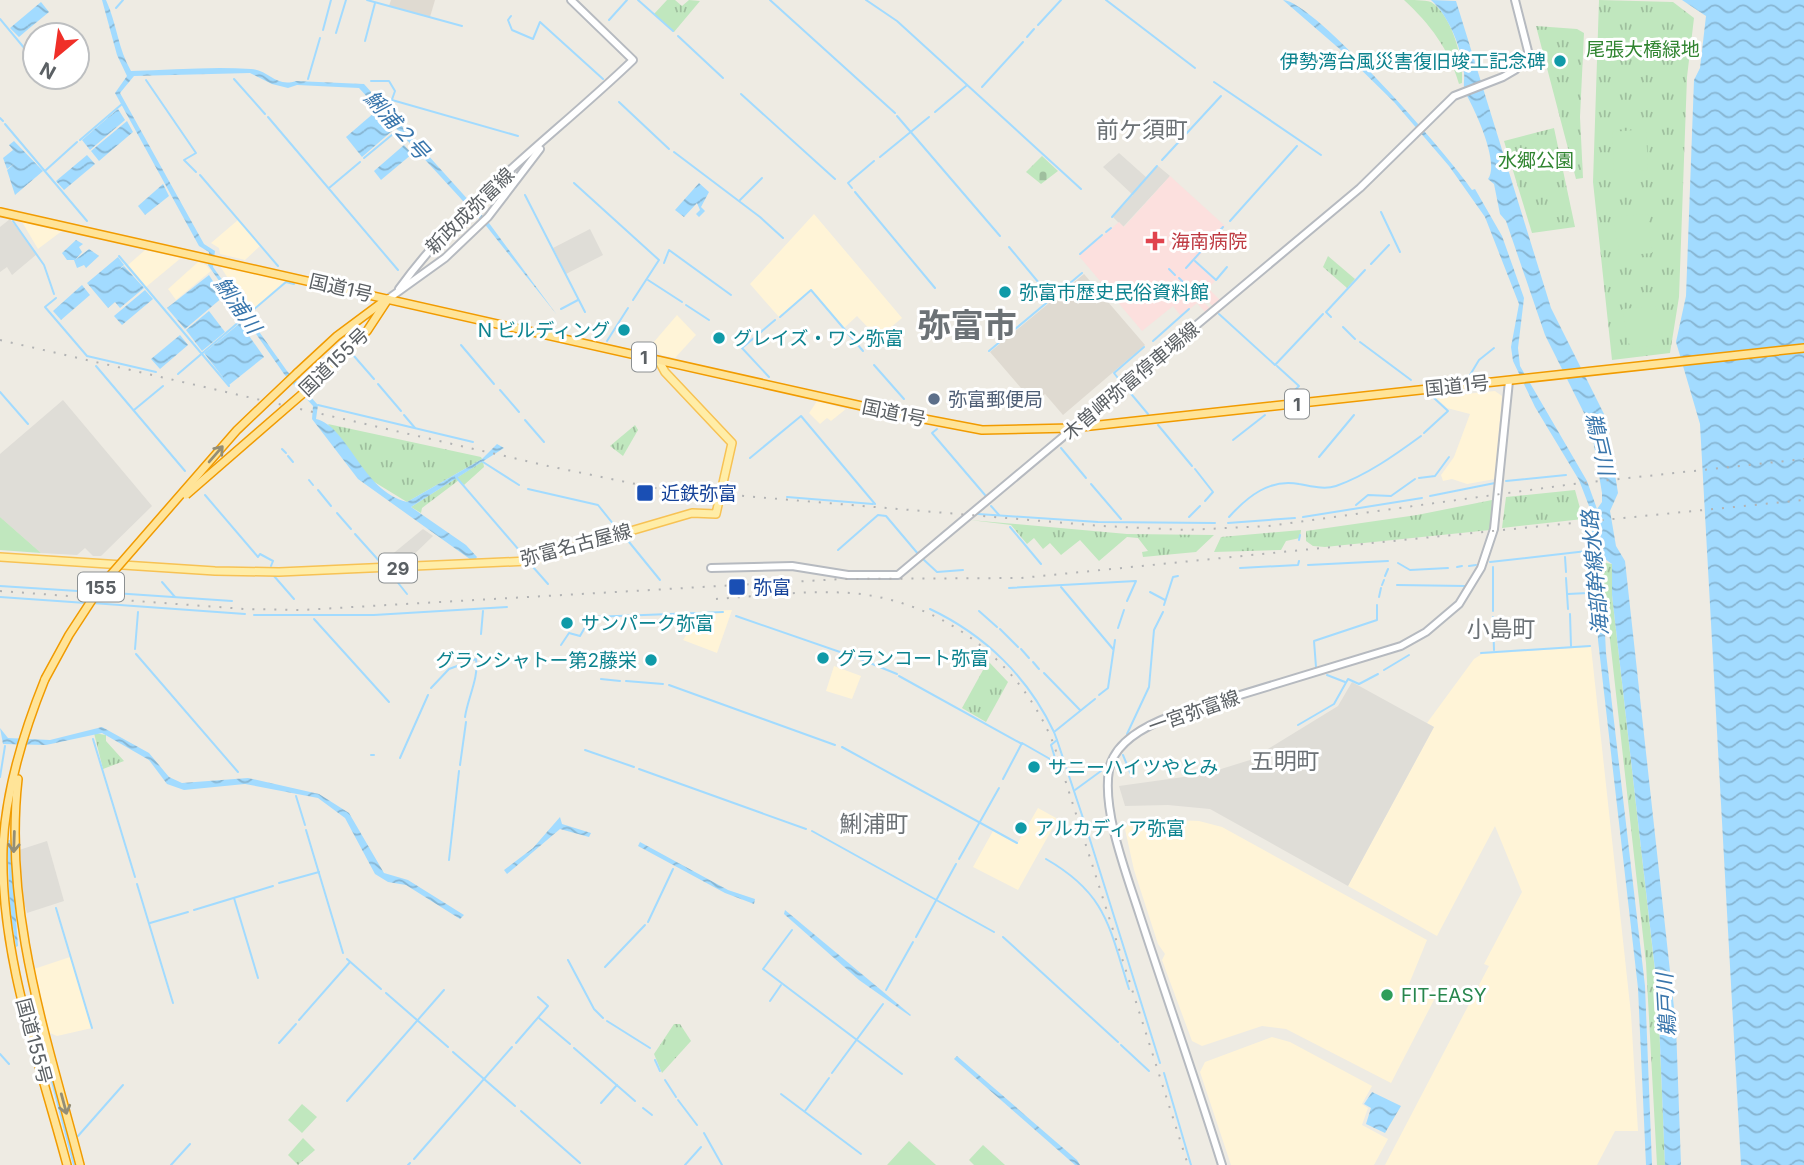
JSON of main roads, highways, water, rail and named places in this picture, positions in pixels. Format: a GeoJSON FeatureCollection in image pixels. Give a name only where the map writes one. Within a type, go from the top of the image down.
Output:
{"type":"FeatureCollection","features":[{"type":"Feature","properties":{"kind":"highway","name":"国道1号"},"geometry":{"type":"LineString","coordinates":[[0,212],[971,429],[1007,431],[1073,428],[1804,348]]}},
{"type":"Feature","properties":{"kind":"highway","name":"国道155号"},"geometry":{"type":"LineString","coordinates":[[172,506],[308,389],[362,337],[388,299]]}},
{"type":"Feature","properties":{"kind":"highway","name":"国道155号"},"geometry":{"type":"LineString","coordinates":[[67,1165],[11,949],[4,892],[5,826],[25,736],[45,679],[69,635],[101,586],[237,430],[337,336],[388,299]]}},
{"type":"Feature","properties":{"kind":"highway","name":"国道155号"},"geometry":{"type":"LineString","coordinates":[[22,748],[15,831],[16,891],[38,1014],[80,1165]]}},
{"type":"Feature","properties":{"kind":"main road","name":"新政成弥富線"},"geometry":{"type":"LineString","coordinates":[[399,289],[423,256],[471,207],[634,60],[571,0]]}},
{"type":"Feature","properties":{"kind":"main road","name":"木曽岬弥富停車場線"},"geometry":{"type":"LineString","coordinates":[[711,568],[792,566],[848,575],[898,575],[1331,214],[1446,102],[1463,91],[1515,70],[1529,55],[1515,0]]}},
{"type":"Feature","properties":{"kind":"main road","name":"新政成弥富線"},"geometry":{"type":"LineString","coordinates":[[388,299],[445,258],[484,221],[509,194],[547,140]]}},
{"type":"Feature","properties":{"kind":"main road","name":"弥富名古屋線"},"geometry":{"type":"LineString","coordinates":[[0,557],[253,572],[528,561],[692,513],[716,514],[732,443],[665,372],[659,361]]}},
{"type":"Feature","properties":{"kind":"main road","name":"一宮弥富線"},"geometry":{"type":"LineString","coordinates":[[1222,1165],[1123,864],[1108,788],[1111,762],[1129,739],[1144,727],[1171,716],[1401,646],[1426,632],[1449,614],[1469,589],[1491,542],[1501,480],[1508,381]]}},
{"type":"Feature","properties":{"kind":"water"},"geometry":{"type":"Polygon","coordinates":[[[102,0],[106,0],[110,9],[123,54],[131,71],[251,69],[289,83],[364,84],[489,223],[557,315],[487,227],[359,88],[297,85],[288,88],[272,84],[250,73],[134,76],[120,93],[204,244],[215,251],[213,267],[287,371],[318,405],[316,419],[337,433],[378,485],[391,496],[407,502],[482,459],[497,444],[504,448],[411,507],[466,545],[477,557],[474,562],[358,479],[312,419],[313,406],[284,374],[208,265],[209,252],[199,246],[115,93],[127,76],[117,55],[102,0]]]}},
{"type":"Feature","properties":{"kind":"water","name":"鵜戸川"},"geometry":{"type":"Polygon","coordinates":[[[1283,0],[1299,7],[1351,52],[1411,116],[1472,190],[1475,189],[1502,236],[1524,298],[1518,348],[1520,366],[1587,481],[1597,509],[1602,502],[1602,493],[1591,427],[1545,335],[1506,221],[1500,214],[1494,184],[1488,179],[1491,171],[1489,149],[1465,91],[1463,64],[1457,44],[1449,24],[1431,0],[1456,1],[1551,308],[1606,418],[1618,493],[1610,511],[1616,546],[1625,561],[1676,1026],[1681,1165],[1665,1165],[1658,996],[1612,595],[1612,564],[1605,559],[1600,533],[1606,653],[1645,986],[1652,1165],[1646,1165],[1638,988],[1598,640],[1595,557],[1589,506],[1579,480],[1535,407],[1513,361],[1511,347],[1519,304],[1485,217],[1449,166],[1394,102],[1342,51],[1283,0]]]}},
{"type":"Feature","properties":{"kind":"water"},"geometry":{"type":"Polygon","coordinates":[[[1682,0],[1804,0],[1804,1165],[1741,1165],[1700,424],[1676,342],[1686,296],[1694,80],[1700,68],[1706,16],[1682,0]]]}},
{"type":"Feature","properties":{"kind":"water"},"geometry":{"type":"Polygon","coordinates":[[[41,2],[49,12],[38,21],[21,21],[19,37],[10,28],[41,2]]]}},
{"type":"Feature","properties":{"kind":"water"},"geometry":{"type":"Polygon","coordinates":[[[118,109],[125,120],[90,150],[82,140],[118,109]]]}},
{"type":"Feature","properties":{"kind":"water"},"geometry":{"type":"Polygon","coordinates":[[[375,112],[392,131],[362,157],[346,137],[375,112]]]}},
{"type":"Feature","properties":{"kind":"water"},"geometry":{"type":"Polygon","coordinates":[[[127,121],[133,132],[99,161],[91,151],[127,121]]]}},
{"type":"Feature","properties":{"kind":"water"},"geometry":{"type":"Polygon","coordinates":[[[14,141],[43,171],[15,195],[7,170],[15,163],[7,169],[3,158],[13,150],[9,145],[14,141]]]}},
{"type":"Feature","properties":{"kind":"water"},"geometry":{"type":"Polygon","coordinates":[[[404,145],[412,154],[381,180],[374,171],[404,145]]]}},
{"type":"Feature","properties":{"kind":"water"},"geometry":{"type":"Polygon","coordinates":[[[87,155],[95,164],[64,190],[56,181],[87,155]]]}},
{"type":"Feature","properties":{"kind":"water"},"geometry":{"type":"Polygon","coordinates":[[[699,183],[709,192],[701,207],[705,211],[699,217],[696,214],[700,210],[697,203],[684,217],[675,210],[699,183]]]}},
{"type":"Feature","properties":{"kind":"water"},"geometry":{"type":"Polygon","coordinates":[[[163,184],[169,196],[145,215],[138,206],[163,184]]]}},
{"type":"Feature","properties":{"kind":"water"},"geometry":{"type":"Polygon","coordinates":[[[76,240],[83,244],[79,247],[82,252],[75,260],[89,249],[99,256],[86,268],[84,265],[77,268],[74,260],[67,260],[62,253],[76,240]]]}},
{"type":"Feature","properties":{"kind":"water"},"geometry":{"type":"Polygon","coordinates":[[[118,257],[124,265],[117,271],[124,266],[144,288],[120,308],[115,302],[108,308],[87,283],[118,257]]]}},
{"type":"Feature","properties":{"kind":"water"},"geometry":{"type":"Polygon","coordinates":[[[209,275],[223,297],[185,329],[167,308],[209,275]]]}},
{"type":"Feature","properties":{"kind":"water"},"geometry":{"type":"Polygon","coordinates":[[[82,285],[90,295],[61,320],[53,311],[82,285]]]}},
{"type":"Feature","properties":{"kind":"water"},"geometry":{"type":"Polygon","coordinates":[[[145,290],[153,299],[122,325],[114,316],[145,290]]]}},
{"type":"Feature","properties":{"kind":"water"},"geometry":{"type":"Polygon","coordinates":[[[209,311],[225,332],[202,351],[186,330],[209,311]]]}},
{"type":"Feature","properties":{"kind":"water"},"geometry":{"type":"Polygon","coordinates":[[[240,323],[264,357],[229,385],[204,353],[240,323]]]}},
{"type":"Feature","properties":{"kind":"water"},"geometry":{"type":"Polygon","coordinates":[[[180,335],[188,345],[160,369],[151,359],[180,335]]]}},
{"type":"Feature","properties":{"kind":"water"},"geometry":{"type":"Polygon","coordinates":[[[102,727],[149,753],[169,777],[182,783],[248,778],[319,794],[349,813],[384,873],[408,880],[464,915],[460,919],[406,885],[388,882],[375,874],[345,818],[318,798],[245,784],[184,790],[167,784],[149,760],[102,733],[46,745],[3,744],[0,728],[8,738],[50,740],[102,727]]]}},
{"type":"Feature","properties":{"kind":"water"},"geometry":{"type":"Polygon","coordinates":[[[560,817],[562,824],[591,833],[589,837],[560,829],[507,874],[504,870],[533,848],[560,817]]]}},
{"type":"Feature","properties":{"kind":"water"},"geometry":{"type":"Polygon","coordinates":[[[7,840],[10,840],[16,947],[10,909],[7,840]]]}},
{"type":"Feature","properties":{"kind":"water"},"geometry":{"type":"Polygon","coordinates":[[[640,842],[728,890],[755,899],[754,904],[725,893],[638,846],[640,842]]]}},
{"type":"Feature","properties":{"kind":"water"},"geometry":{"type":"Polygon","coordinates":[[[785,910],[911,1015],[859,980],[784,914],[785,910]]]}},
{"type":"Feature","properties":{"kind":"water"},"geometry":{"type":"Polygon","coordinates":[[[957,1056],[1080,1165],[1075,1165],[954,1059],[957,1056]]]}},
{"type":"Feature","properties":{"kind":"water"},"geometry":{"type":"Polygon","coordinates":[[[1372,1092],[1401,1106],[1385,1133],[1366,1124],[1371,1108],[1364,1104],[1372,1092]]]}},
{"type":"Feature","properties":{"kind":"waterway"},"geometry":{"type":"LineString","coordinates":[[116,8],[123,0]]}},
{"type":"Feature","properties":{"kind":"waterway"},"geometry":{"type":"LineString","coordinates":[[323,30],[331,0]]}},
{"type":"Feature","properties":{"kind":"waterway"},"geometry":{"type":"LineString","coordinates":[[336,33],[346,0]]}},
{"type":"Feature","properties":{"kind":"waterway"},"geometry":{"type":"LineString","coordinates":[[367,0],[462,26]]}},
{"type":"Feature","properties":{"kind":"waterway"},"geometry":{"type":"LineString","coordinates":[[609,20],[627,0]]}},
{"type":"Feature","properties":{"kind":"waterway"},"geometry":{"type":"LineString","coordinates":[[638,0],[673,31]]}},
{"type":"Feature","properties":{"kind":"waterway"},"geometry":{"type":"LineString","coordinates":[[770,0],[895,113]]}},
{"type":"Feature","properties":{"kind":"waterway"},"geometry":{"type":"LineString","coordinates":[[866,0],[897,21],[1081,189]]}},
{"type":"Feature","properties":{"kind":"waterway"},"geometry":{"type":"LineString","coordinates":[[1038,25],[1061,0]]}},
{"type":"Feature","properties":{"kind":"waterway"},"geometry":{"type":"LineString","coordinates":[[1106,0],[1195,68]]}},
{"type":"Feature","properties":{"kind":"waterway"},"geometry":{"type":"LineString","coordinates":[[365,41],[375,3]]}},
{"type":"Feature","properties":{"kind":"waterway"},"geometry":{"type":"LineString","coordinates":[[511,16],[508,20],[512,30],[533,39],[540,22],[603,79]]}},
{"type":"Feature","properties":{"kind":"waterway"},"geometry":{"type":"LineString","coordinates":[[0,19],[21,44]]}},
{"type":"Feature","properties":{"kind":"waterway"},"geometry":{"type":"LineString","coordinates":[[1027,37],[1034,29]]}},
{"type":"Feature","properties":{"kind":"waterway"},"geometry":{"type":"LineString","coordinates":[[678,36],[723,78]]}},
{"type":"Feature","properties":{"kind":"waterway"},"geometry":{"type":"LineString","coordinates":[[308,79],[320,38]]}},
{"type":"Feature","properties":{"kind":"waterway"},"geometry":{"type":"LineString","coordinates":[[982,87],[1023,42]]}},
{"type":"Feature","properties":{"kind":"waterway"},"geometry":{"type":"LineString","coordinates":[[234,79],[265,114]]}},
{"type":"Feature","properties":{"kind":"waterway"},"geometry":{"type":"LineString","coordinates":[[146,80],[196,153],[184,160],[196,172]]}},
{"type":"Feature","properties":{"kind":"waterway","name":"鯏浦２号"},"geometry":{"type":"LineString","coordinates":[[371,81],[389,81],[395,91],[390,105]]}},
{"type":"Feature","properties":{"kind":"waterway"},"geometry":{"type":"LineString","coordinates":[[1214,82],[1321,155]]}},
{"type":"Feature","properties":{"kind":"waterway"},"geometry":{"type":"LineString","coordinates":[[935,112],[966,86]]}},
{"type":"Feature","properties":{"kind":"waterway"},"geometry":{"type":"LineString","coordinates":[[741,94],[835,179]]}},
{"type":"Feature","properties":{"kind":"waterway"},"geometry":{"type":"LineString","coordinates":[[1162,160],[1221,96]]}},
{"type":"Feature","properties":{"kind":"waterway","name":"鯏浦２号"},"geometry":{"type":"LineString","coordinates":[[392,100],[518,136]]}},
{"type":"Feature","properties":{"kind":"waterway"},"geometry":{"type":"LineString","coordinates":[[619,102],[669,149]]}},
{"type":"Feature","properties":{"kind":"waterway"},"geometry":{"type":"LineString","coordinates":[[80,140],[122,104]]}},
{"type":"Feature","properties":{"kind":"waterway"},"geometry":{"type":"LineString","coordinates":[[897,116],[1000,236]]}},
{"type":"Feature","properties":{"kind":"waterway"},"geometry":{"type":"LineString","coordinates":[[268,117],[398,270]]}},
{"type":"Feature","properties":{"kind":"waterway"},"geometry":{"type":"LineString","coordinates":[[880,157],[929,117]]}},
{"type":"Feature","properties":{"kind":"waterway"},"geometry":{"type":"LineString","coordinates":[[0,118],[3,121]]}},
{"type":"Feature","properties":{"kind":"waterway"},"geometry":{"type":"LineString","coordinates":[[5,124],[87,221]]}},
{"type":"Feature","properties":{"kind":"waterway","name":"鯏浦２号"},"geometry":{"type":"LineString","coordinates":[[364,158],[393,134]]}},
{"type":"Feature","properties":{"kind":"waterway"},"geometry":{"type":"LineString","coordinates":[[46,170],[77,142]]}},
{"type":"Feature","properties":{"kind":"waterway"},"geometry":{"type":"LineString","coordinates":[[1230,221],[1297,146]]}},
{"type":"Feature","properties":{"kind":"waterway"},"geometry":{"type":"LineString","coordinates":[[674,152],[760,217],[783,238]]}},
{"type":"Feature","properties":{"kind":"waterway"},"geometry":{"type":"LineString","coordinates":[[852,188],[848,183],[874,161]]}},
{"type":"Feature","properties":{"kind":"waterway"},"geometry":{"type":"LineString","coordinates":[[329,188],[360,162]]}},
{"type":"Feature","properties":{"kind":"waterway"},"geometry":{"type":"LineString","coordinates":[[1112,217],[1157,166]]}},
{"type":"Feature","properties":{"kind":"waterway"},"geometry":{"type":"LineString","coordinates":[[200,175],[278,266]]}},
{"type":"Feature","properties":{"kind":"waterway"},"geometry":{"type":"LineString","coordinates":[[740,200],[762,178]]}},
{"type":"Feature","properties":{"kind":"waterway"},"geometry":{"type":"LineString","coordinates":[[574,183],[659,260],[633,300]]}},
{"type":"Feature","properties":{"kind":"waterway"},"geometry":{"type":"LineString","coordinates":[[855,192],[935,288]]}},
{"type":"Feature","properties":{"kind":"waterway"},"geometry":{"type":"LineString","coordinates":[[525,195],[585,312]]}},
{"type":"Feature","properties":{"kind":"waterway"},"geometry":{"type":"LineString","coordinates":[[1381,212],[1400,252]]}},
{"type":"Feature","properties":{"kind":"waterway"},"geometry":{"type":"LineString","coordinates":[[13,221],[44,265],[54,294]]}},
{"type":"Feature","properties":{"kind":"waterway"},"geometry":{"type":"LineString","coordinates":[[1186,268],[1223,227]]}},
{"type":"Feature","properties":{"kind":"waterway"},"geometry":{"type":"LineString","coordinates":[[1106,232],[1111,228]]}},
{"type":"Feature","properties":{"kind":"waterway"},"geometry":{"type":"LineString","coordinates":[[1080,254],[1102,235]]}},
{"type":"Feature","properties":{"kind":"waterway"},"geometry":{"type":"LineString","coordinates":[[1371,264],[1389,245]]}},
{"type":"Feature","properties":{"kind":"waterway"},"geometry":{"type":"LineString","coordinates":[[1009,247],[1049,295]]}},
{"type":"Feature","properties":{"kind":"waterway"},"geometry":{"type":"LineString","coordinates":[[664,263],[669,250],[731,295]]}},
{"type":"Feature","properties":{"kind":"waterway"},"geometry":{"type":"LineString","coordinates":[[119,256],[229,386]]}},
{"type":"Feature","properties":{"kind":"waterway"},"geometry":{"type":"LineString","coordinates":[[1195,261],[1216,280],[1227,267]]}},
{"type":"Feature","properties":{"kind":"waterway"},"geometry":{"type":"LineString","coordinates":[[1169,269],[1175,275]]}},
{"type":"Feature","properties":{"kind":"waterway"},"geometry":{"type":"LineString","coordinates":[[1331,317],[1326,312],[1365,270]]}},
{"type":"Feature","properties":{"kind":"waterway"},"geometry":{"type":"LineString","coordinates":[[989,351],[1082,273]]}},
{"type":"Feature","properties":{"kind":"waterway"},"geometry":{"type":"LineString","coordinates":[[1179,278],[1184,283]]}},
{"type":"Feature","properties":{"kind":"waterway"},"geometry":{"type":"LineString","coordinates":[[648,280],[682,302]]}},
{"type":"Feature","properties":{"kind":"waterway","name":"鯏浦川"},"geometry":{"type":"LineString","coordinates":[[252,311],[286,282],[294,284]]}},
{"type":"Feature","properties":{"kind":"waterway"},"geometry":{"type":"LineString","coordinates":[[780,317],[811,290],[863,351]]}},
{"type":"Feature","properties":{"kind":"waterway"},"geometry":{"type":"LineString","coordinates":[[56,298],[45,307],[87,356],[156,372]]}},
{"type":"Feature","properties":{"kind":"waterway"},"geometry":{"type":"LineString","coordinates":[[561,309],[578,300]]}},
{"type":"Feature","properties":{"kind":"waterway"},"geometry":{"type":"LineString","coordinates":[[686,305],[709,320]]}},
{"type":"Feature","properties":{"kind":"waterway"},"geometry":{"type":"LineString","coordinates":[[607,341],[628,308]]}},
{"type":"Feature","properties":{"kind":"waterway"},"geometry":{"type":"LineString","coordinates":[[1153,341],[1189,309]]}},
{"type":"Feature","properties":{"kind":"waterway"},"geometry":{"type":"LineString","coordinates":[[1219,314],[1275,365],[1323,314]]}},
{"type":"Feature","properties":{"kind":"waterway"},"geometry":{"type":"LineString","coordinates":[[769,377],[742,348],[775,320]]}},
{"type":"Feature","properties":{"kind":"waterway","name":"鯏浦川"},"geometry":{"type":"LineString","coordinates":[[178,374],[240,321]]}},
{"type":"Feature","properties":{"kind":"waterway"},"geometry":{"type":"LineString","coordinates":[[1343,327],[1355,339]]}},
{"type":"Feature","properties":{"kind":"waterway"},"geometry":{"type":"LineString","coordinates":[[1360,342],[1411,380]]}},
{"type":"Feature","properties":{"kind":"waterway"},"geometry":{"type":"LineString","coordinates":[[461,345],[494,384]]}},
{"type":"Feature","properties":{"kind":"waterway"},"geometry":{"type":"LineString","coordinates":[[1121,382],[1114,373],[1144,347]]}},
{"type":"Feature","properties":{"kind":"waterway"},"geometry":{"type":"LineString","coordinates":[[1470,375],[1479,360],[1494,348]]}},
{"type":"Feature","properties":{"kind":"waterway"},"geometry":{"type":"LineString","coordinates":[[354,356],[374,379]]}},
{"type":"Feature","properties":{"kind":"waterway"},"geometry":{"type":"LineString","coordinates":[[874,365],[904,399]]}},
{"type":"Feature","properties":{"kind":"waterway"},"geometry":{"type":"LineString","coordinates":[[96,366],[185,471]]}},
{"type":"Feature","properties":{"kind":"waterway"},"geometry":{"type":"LineString","coordinates":[[1277,366],[1299,386],[1291,394]]}},
{"type":"Feature","properties":{"kind":"waterway"},"geometry":{"type":"LineString","coordinates":[[378,384],[401,411]]}},
{"type":"Feature","properties":{"kind":"waterway"},"geometry":{"type":"LineString","coordinates":[[134,410],[163,386]]}},
{"type":"Feature","properties":{"kind":"waterway"},"geometry":{"type":"LineString","coordinates":[[1127,389],[1148,414]]}},
{"type":"Feature","properties":{"kind":"waterway"},"geometry":{"type":"LineString","coordinates":[[500,390],[519,412]]}},
{"type":"Feature","properties":{"kind":"waterway"},"geometry":{"type":"LineString","coordinates":[[0,392],[28,424]]}},
{"type":"Feature","properties":{"kind":"waterway"},"geometry":{"type":"LineString","coordinates":[[1424,433],[1448,411],[1434,398]]}},
{"type":"Feature","properties":{"kind":"waterway"},"geometry":{"type":"LineString","coordinates":[[318,405],[473,442]]}},
{"type":"Feature","properties":{"kind":"waterway"},"geometry":{"type":"LineString","coordinates":[[404,415],[415,428]]}},
{"type":"Feature","properties":{"kind":"waterway"},"geometry":{"type":"LineString","coordinates":[[1233,440],[1265,415]]}},
{"type":"Feature","properties":{"kind":"waterway"},"geometry":{"type":"LineString","coordinates":[[1319,457],[1354,415]]}},
{"type":"Feature","properties":{"kind":"waterway"},"geometry":{"type":"LineString","coordinates":[[750,458],[801,416],[875,504]]}},
{"type":"Feature","properties":{"kind":"waterway"},"geometry":{"type":"LineString","coordinates":[[525,420],[544,442]]}},
{"type":"Feature","properties":{"kind":"waterway"},"geometry":{"type":"LineString","coordinates":[[1158,425],[1192,466]]}},
{"type":"Feature","properties":{"kind":"waterway"},"geometry":{"type":"LineString","coordinates":[[937,429],[932,433],[985,495]]}},
{"type":"Feature","properties":{"kind":"waterway"},"geometry":{"type":"LineString","coordinates":[[1229,517],[1251,496],[1278,484],[1327,488],[1336,486],[1380,464],[1421,436]]}},
{"type":"Feature","properties":{"kind":"waterway"},"geometry":{"type":"LineString","coordinates":[[1061,448],[1086,478]]}},
{"type":"Feature","properties":{"kind":"waterway"},"geometry":{"type":"LineString","coordinates":[[282,449],[286,453]]}},
{"type":"Feature","properties":{"kind":"waterway"},"geometry":{"type":"LineString","coordinates":[[288,456],[293,462]]}},
{"type":"Feature","properties":{"kind":"waterway"},"geometry":{"type":"LineString","coordinates":[[1419,478],[1435,476],[1449,457]]}},
{"type":"Feature","properties":{"kind":"waterway"},"geometry":{"type":"LineString","coordinates":[[483,462],[519,485]]}},
{"type":"Feature","properties":{"kind":"waterway"},"geometry":{"type":"LineString","coordinates":[[1195,469],[1213,492],[1205,501]]}},
{"type":"Feature","properties":{"kind":"waterway"},"geometry":{"type":"LineString","coordinates":[[1506,481],[1566,475]]}},
{"type":"Feature","properties":{"kind":"waterway"},"geometry":{"type":"LineString","coordinates":[[456,477],[525,557]]}},
{"type":"Feature","properties":{"kind":"waterway"},"geometry":{"type":"LineString","coordinates":[[1356,505],[1368,495],[1391,496],[1415,479]]}},
{"type":"Feature","properties":{"kind":"waterway"},"geometry":{"type":"LineString","coordinates":[[309,480],[313,485]]}},
{"type":"Feature","properties":{"kind":"waterway"},"geometry":{"type":"LineString","coordinates":[[1430,496],[1495,483]]}},
{"type":"Feature","properties":{"kind":"waterway"},"geometry":{"type":"LineString","coordinates":[[1091,484],[1121,519]]}},
{"type":"Feature","properties":{"kind":"waterway"},"geometry":{"type":"LineString","coordinates":[[528,489],[598,505],[618,530]]}},
{"type":"Feature","properties":{"kind":"waterway"},"geometry":{"type":"LineString","coordinates":[[318,490],[331,506]]}},
{"type":"Feature","properties":{"kind":"waterway"},"geometry":{"type":"LineString","coordinates":[[205,495],[258,557],[260,554],[273,561],[271,566]]}},
{"type":"Feature","properties":{"kind":"waterway"},"geometry":{"type":"LineString","coordinates":[[787,497],[873,504]]}},
{"type":"Feature","properties":{"kind":"waterway"},"geometry":{"type":"LineString","coordinates":[[1303,517],[1422,498]]}},
{"type":"Feature","properties":{"kind":"waterway"},"geometry":{"type":"LineString","coordinates":[[991,506],[999,515]]}},
{"type":"Feature","properties":{"kind":"waterway"},"geometry":{"type":"LineString","coordinates":[[1189,517],[1200,506]]}},
{"type":"Feature","properties":{"kind":"waterway"},"geometry":{"type":"LineString","coordinates":[[337,513],[351,529]]}},
{"type":"Feature","properties":{"kind":"waterway"},"geometry":{"type":"LineString","coordinates":[[978,514],[1098,522],[1215,523]]}},
{"type":"Feature","properties":{"kind":"waterway"},"geometry":{"type":"LineString","coordinates":[[838,550],[878,515],[886,516],[919,555]]}},
{"type":"Feature","properties":{"kind":"waterway"},"geometry":{"type":"LineString","coordinates":[[1228,523],[1295,518]]}},
{"type":"Feature","properties":{"kind":"waterway"},"geometry":{"type":"LineString","coordinates":[[1010,527],[1041,564]]}},
{"type":"Feature","properties":{"kind":"waterway"},"geometry":{"type":"LineString","coordinates":[[355,534],[381,563]]}},
{"type":"Feature","properties":{"kind":"waterway"},"geometry":{"type":"LineString","coordinates":[[1299,540],[1300,535]]}},
{"type":"Feature","properties":{"kind":"waterway"},"geometry":{"type":"LineString","coordinates":[[625,537],[660,580]]}},
{"type":"Feature","properties":{"kind":"waterway","name":"海部幹線水路"},"geometry":{"type":"LineString","coordinates":[[1490,562],[1587,551]]}},
{"type":"Feature","properties":{"kind":"waterway"},"geometry":{"type":"LineString","coordinates":[[1565,557],[1566,572]]}},
{"type":"Feature","properties":{"kind":"waterway"},"geometry":{"type":"LineString","coordinates":[[923,559],[937,572],[963,570]]}},
{"type":"Feature","properties":{"kind":"waterway"},"geometry":{"type":"LineString","coordinates":[[1240,568],[1298,565],[1299,561]]}},
{"type":"Feature","properties":{"kind":"waterway"},"geometry":{"type":"LineString","coordinates":[[1308,565],[1388,561]]}},
{"type":"Feature","properties":{"kind":"waterway"},"geometry":{"type":"LineString","coordinates":[[1398,563],[1410,570],[1448,568]]}},
{"type":"Feature","properties":{"kind":"waterway"},"geometry":{"type":"LineString","coordinates":[[1469,566],[1476,565]]}},
{"type":"Feature","properties":{"kind":"waterway"},"geometry":{"type":"LineString","coordinates":[[1457,567],[1462,566]]}},
{"type":"Feature","properties":{"kind":"waterway"},"geometry":{"type":"LineString","coordinates":[[533,567],[548,584]]}},
{"type":"Feature","properties":{"kind":"waterway"},"geometry":{"type":"LineString","coordinates":[[1493,567],[1493,611]]}},
{"type":"Feature","properties":{"kind":"waterway"},"geometry":{"type":"LineString","coordinates":[[1385,576],[1388,569]]}},
{"type":"Feature","properties":{"kind":"waterway"},"geometry":{"type":"LineString","coordinates":[[391,574],[407,594]]}},
{"type":"Feature","properties":{"kind":"waterway"},"geometry":{"type":"LineString","coordinates":[[274,576],[294,599]]}},
{"type":"Feature","properties":{"kind":"waterway"},"geometry":{"type":"LineString","coordinates":[[1164,605],[1173,577],[1178,576]]}},
{"type":"Feature","properties":{"kind":"waterway"},"geometry":{"type":"LineString","coordinates":[[1566,578],[1568,609]]}},
{"type":"Feature","properties":{"kind":"waterway"},"geometry":{"type":"LineString","coordinates":[[1382,585],[1384,580]]}},
{"type":"Feature","properties":{"kind":"waterway"},"geometry":{"type":"LineString","coordinates":[[1009,588],[1136,581],[1127,601]]}},
{"type":"Feature","properties":{"kind":"waterway"},"geometry":{"type":"LineString","coordinates":[[162,582],[175,597]]}},
{"type":"Feature","properties":{"kind":"waterway"},"geometry":{"type":"LineString","coordinates":[[1397,585],[1465,586]]}},
{"type":"Feature","properties":{"kind":"waterway"},"geometry":{"type":"LineString","coordinates":[[0,586],[93,592]]}},
{"type":"Feature","properties":{"kind":"waterway"},"geometry":{"type":"LineString","coordinates":[[1061,587],[1113,649]]}},
{"type":"Feature","properties":{"kind":"waterway"},"geometry":{"type":"LineString","coordinates":[[1379,597],[1381,588]]}},
{"type":"Feature","properties":{"kind":"waterway"},"geometry":{"type":"LineString","coordinates":[[99,592],[232,601]]}},
{"type":"Feature","properties":{"kind":"waterway"},"geometry":{"type":"LineString","coordinates":[[1150,592],[1165,600]]}},
{"type":"Feature","properties":{"kind":"waterway","name":"海部幹線水路"},"geometry":{"type":"LineString","coordinates":[[1568,594],[1588,593]]}},
{"type":"Feature","properties":{"kind":"waterway"},"geometry":{"type":"LineString","coordinates":[[0,597],[86,603]]}},
{"type":"Feature","properties":{"kind":"waterway"},"geometry":{"type":"LineString","coordinates":[[92,603],[245,614]]}},
{"type":"Feature","properties":{"kind":"waterway"},"geometry":{"type":"LineString","coordinates":[[1316,667],[1314,641],[1377,620],[1377,605]]}},
{"type":"Feature","properties":{"kind":"waterway"},"geometry":{"type":"LineString","coordinates":[[254,615],[374,615],[507,607]]}},
{"type":"Feature","properties":{"kind":"waterway"},"geometry":{"type":"LineString","coordinates":[[930,609],[969,631],[1003,660],[1031,693],[1054,732]]}},
{"type":"Feature","properties":{"kind":"waterway"},"geometry":{"type":"LineString","coordinates":[[1118,628],[1124,610]]}},
{"type":"Feature","properties":{"kind":"waterway"},"geometry":{"type":"LineString","coordinates":[[481,634],[483,611]]}},
{"type":"Feature","properties":{"kind":"waterway"},"geometry":{"type":"LineString","coordinates":[[979,611],[997,627]]}},
{"type":"Feature","properties":{"kind":"waterway"},"geometry":{"type":"LineString","coordinates":[[135,649],[138,612]]}},
{"type":"Feature","properties":{"kind":"waterway"},"geometry":{"type":"LineString","coordinates":[[561,645],[569,633],[580,636],[591,617],[723,612]]}},
{"type":"Feature","properties":{"kind":"waterway"},"geometry":{"type":"LineString","coordinates":[[1127,734],[1149,687],[1154,630],[1163,612]]}},
{"type":"Feature","properties":{"kind":"waterway"},"geometry":{"type":"LineString","coordinates":[[1570,614],[1571,646]]}},
{"type":"Feature","properties":{"kind":"waterway"},"geometry":{"type":"LineString","coordinates":[[736,616],[866,661]]}},
{"type":"Feature","properties":{"kind":"waterway"},"geometry":{"type":"LineString","coordinates":[[1493,617],[1494,650]]}},
{"type":"Feature","properties":{"kind":"waterway"},"geometry":{"type":"LineString","coordinates":[[314,619],[389,702]]}},
{"type":"Feature","properties":{"kind":"waterway"},"geometry":{"type":"LineString","coordinates":[[1000,629],[1018,647]]}},
{"type":"Feature","properties":{"kind":"waterway"},"geometry":{"type":"LineString","coordinates":[[1099,695],[1108,688],[1115,640]]}},
{"type":"Feature","properties":{"kind":"waterway","name":"海部幹線水路"},"geometry":{"type":"LineString","coordinates":[[1481,653],[1590,646]]}},
{"type":"Feature","properties":{"kind":"waterway"},"geometry":{"type":"LineString","coordinates":[[1021,649],[1029,658]]}},
{"type":"Feature","properties":{"kind":"waterway"},"geometry":{"type":"LineString","coordinates":[[136,654],[238,772]]}},
{"type":"Feature","properties":{"kind":"waterway"},"geometry":{"type":"LineString","coordinates":[[1384,670],[1409,655]]}},
{"type":"Feature","properties":{"kind":"waterway"},"geometry":{"type":"LineString","coordinates":[[431,688],[449,669],[476,659],[475,680],[465,717]]}},
{"type":"Feature","properties":{"kind":"waterway"},"geometry":{"type":"LineString","coordinates":[[1033,662],[1039,669]]}},
{"type":"Feature","properties":{"kind":"waterway"},"geometry":{"type":"LineString","coordinates":[[870,663],[897,674]]}},
{"type":"Feature","properties":{"kind":"waterway"},"geometry":{"type":"LineString","coordinates":[[1044,673],[1080,710]]}},
{"type":"Feature","properties":{"kind":"waterway"},"geometry":{"type":"LineString","coordinates":[[1298,725],[1334,704],[1348,679],[1359,684],[1378,674]]}},
{"type":"Feature","properties":{"kind":"waterway"},"geometry":{"type":"LineString","coordinates":[[1327,675],[1345,682]]}},
{"type":"Feature","properties":{"kind":"waterway"},"geometry":{"type":"LineString","coordinates":[[899,676],[1022,744]]}},
{"type":"Feature","properties":{"kind":"waterway"},"geometry":{"type":"LineString","coordinates":[[601,679],[620,681]]}},
{"type":"Feature","properties":{"kind":"waterway"},"geometry":{"type":"LineString","coordinates":[[626,681],[663,684]]}},
{"type":"Feature","properties":{"kind":"waterway"},"geometry":{"type":"LineString","coordinates":[[669,685],[835,745]]}},
{"type":"Feature","properties":{"kind":"waterway"},"geometry":{"type":"LineString","coordinates":[[400,758],[428,695]]}},
{"type":"Feature","properties":{"kind":"waterway"},"geometry":{"type":"LineString","coordinates":[[1055,758],[1051,745],[1057,740],[1054,732],[1095,699]]}},
{"type":"Feature","properties":{"kind":"waterway"},"geometry":{"type":"LineString","coordinates":[[460,765],[466,722]]}},
{"type":"Feature","properties":{"kind":"waterway"},"geometry":{"type":"LineString","coordinates":[[93,739],[135,877]]}},
{"type":"Feature","properties":{"kind":"waterway"},"geometry":{"type":"LineString","coordinates":[[1057,740],[1083,818]]}},
{"type":"Feature","properties":{"kind":"waterway"},"geometry":{"type":"LineString","coordinates":[[1003,779],[1022,743],[1050,759]]}},
{"type":"Feature","properties":{"kind":"waterway"},"geometry":{"type":"LineString","coordinates":[[0,777],[5,746]]}},
{"type":"Feature","properties":{"kind":"waterway"},"geometry":{"type":"LineString","coordinates":[[842,747],[1017,843]]}},
{"type":"Feature","properties":{"kind":"waterway"},"geometry":{"type":"LineString","coordinates":[[585,750],[634,767]]}},
{"type":"Feature","properties":{"kind":"waterway"},"geometry":{"type":"LineString","coordinates":[[1123,755],[1132,777]]}},
{"type":"Feature","properties":{"kind":"waterway"},"geometry":{"type":"LineString","coordinates":[[639,769],[806,829]]}},
{"type":"Feature","properties":{"kind":"waterway"},"geometry":{"type":"LineString","coordinates":[[449,860],[459,771]]}},
{"type":"Feature","properties":{"kind":"waterway"},"geometry":{"type":"LineString","coordinates":[[1075,790],[1101,771]]}},
{"type":"Feature","properties":{"kind":"waterway"},"geometry":{"type":"LineString","coordinates":[[959,859],[999,788]]}},
{"type":"Feature","properties":{"kind":"waterway"},"geometry":{"type":"LineString","coordinates":[[296,796],[305,825]]}},
{"type":"Feature","properties":{"kind":"waterway"},"geometry":{"type":"LineString","coordinates":[[1086,827],[1160,1063]]}},
{"type":"Feature","properties":{"kind":"waterway"},"geometry":{"type":"LineString","coordinates":[[306,830],[343,953]]}},
{"type":"Feature","properties":{"kind":"waterway"},"geometry":{"type":"LineString","coordinates":[[812,831],[994,932]]}},
{"type":"Feature","properties":{"kind":"waterway"},"geometry":{"type":"LineString","coordinates":[[1046,859],[1082,885],[1094,899],[1110,930],[1129,989]]}},
{"type":"Feature","properties":{"kind":"waterway"},"geometry":{"type":"LineString","coordinates":[[916,937],[956,864]]}},
{"type":"Feature","properties":{"kind":"waterway"},"geometry":{"type":"LineString","coordinates":[[648,922],[673,869]]}},
{"type":"Feature","properties":{"kind":"waterway"},"geometry":{"type":"LineString","coordinates":[[279,883],[319,872]]}},
{"type":"Feature","properties":{"kind":"waterway"},"geometry":{"type":"LineString","coordinates":[[137,884],[173,1003]]}},
{"type":"Feature","properties":{"kind":"waterway"},"geometry":{"type":"LineString","coordinates":[[194,910],[273,886]]}},
{"type":"Feature","properties":{"kind":"waterway"},"geometry":{"type":"LineString","coordinates":[[234,898],[258,978]]}},
{"type":"Feature","properties":{"kind":"waterway"},"geometry":{"type":"LineString","coordinates":[[56,908],[92,1028]]}},
{"type":"Feature","properties":{"kind":"waterway"},"geometry":{"type":"LineString","coordinates":[[150,923],[188,912]]}},
{"type":"Feature","properties":{"kind":"waterway"},"geometry":{"type":"LineString","coordinates":[[605,967],[645,925]]}},
{"type":"Feature","properties":{"kind":"waterway"},"geometry":{"type":"LineString","coordinates":[[792,930],[763,969],[902,1074]]}},
{"type":"Feature","properties":{"kind":"waterway"},"geometry":{"type":"LineString","coordinates":[[1003,937],[1118,1042]]}},
{"type":"Feature","properties":{"kind":"waterway"},"geometry":{"type":"LineString","coordinates":[[886,990],[913,942]]}},
{"type":"Feature","properties":{"kind":"waterway"},"geometry":{"type":"LineString","coordinates":[[347,959],[381,989]]}},
{"type":"Feature","properties":{"kind":"waterway"},"geometry":{"type":"LineString","coordinates":[[568,960],[594,1009],[603,1018]]}},
{"type":"Feature","properties":{"kind":"waterway"},"geometry":{"type":"LineString","coordinates":[[299,1020],[350,962]]}},
{"type":"Feature","properties":{"kind":"waterway"},"geometry":{"type":"LineString","coordinates":[[770,1001],[781,985]]}},
{"type":"Feature","properties":{"kind":"waterway"},"geometry":{"type":"LineString","coordinates":[[347,1101],[444,990]]}},
{"type":"Feature","properties":{"kind":"waterway"},"geometry":{"type":"LineString","coordinates":[[386,993],[448,1047]]}},
{"type":"Feature","properties":{"kind":"waterway"},"geometry":{"type":"LineString","coordinates":[[516,1043],[548,1006],[538,997]]}},
{"type":"Feature","properties":{"kind":"waterway"},"geometry":{"type":"LineString","coordinates":[[832,1073],[883,1004]]}},
{"type":"Feature","properties":{"kind":"waterway"},"geometry":{"type":"LineString","coordinates":[[539,1018],[570,1044]]}},
{"type":"Feature","properties":{"kind":"waterway"},"geometry":{"type":"LineString","coordinates":[[607,1021],[650,1048]]}},
{"type":"Feature","properties":{"kind":"waterway"},"geometry":{"type":"LineString","coordinates":[[279,1043],[296,1024]]}},
{"type":"Feature","properties":{"kind":"waterway"},"geometry":{"type":"LineString","coordinates":[[1121,1045],[1149,1071]]}},
{"type":"Feature","properties":{"kind":"waterway"},"geometry":{"type":"LineString","coordinates":[[414,1159],[512,1047]]}},
{"type":"Feature","properties":{"kind":"waterway"},"geometry":{"type":"LineString","coordinates":[[574,1048],[635,1101]]}},
{"type":"Feature","properties":{"kind":"waterway"},"geometry":{"type":"LineString","coordinates":[[453,1052],[515,1106]]}},
{"type":"Feature","properties":{"kind":"waterway"},"geometry":{"type":"LineString","coordinates":[[0,1054],[9,1064]]}},
{"type":"Feature","properties":{"kind":"waterway"},"geometry":{"type":"LineString","coordinates":[[46,1059],[74,1165]]}},
{"type":"Feature","properties":{"kind":"waterway"},"geometry":{"type":"LineString","coordinates":[[655,1060],[660,1071]]}},
{"type":"Feature","properties":{"kind":"waterway"},"geometry":{"type":"LineString","coordinates":[[1164,1073],[1191,1165]]}},
{"type":"Feature","properties":{"kind":"waterway"},"geometry":{"type":"LineString","coordinates":[[805,1111],[829,1078]]}},
{"type":"Feature","properties":{"kind":"waterway"},"geometry":{"type":"LineString","coordinates":[[665,1080],[676,1097]]}},
{"type":"Feature","properties":{"kind":"waterway"},"geometry":{"type":"LineString","coordinates":[[78,1136],[123,1085]]}},
{"type":"Feature","properties":{"kind":"waterway"},"geometry":{"type":"LineString","coordinates":[[601,1103],[617,1085]]}},
{"type":"Feature","properties":{"kind":"waterway"},"geometry":{"type":"LineString","coordinates":[[781,1094],[861,1154]]}},
{"type":"Feature","properties":{"kind":"waterway"},"geometry":{"type":"LineString","coordinates":[[678,1100],[697,1125]]}},
{"type":"Feature","properties":{"kind":"waterway"},"geometry":{"type":"LineString","coordinates":[[643,1108],[652,1115]]}},
{"type":"Feature","properties":{"kind":"waterway"},"geometry":{"type":"LineString","coordinates":[[521,1111],[580,1163]]}},
{"type":"Feature","properties":{"kind":"waterway"},"geometry":{"type":"LineString","coordinates":[[704,1133],[722,1165]]}},
{"type":"Feature","properties":{"kind":"waterway"},"geometry":{"type":"LineString","coordinates":[[171,1165],[190,1144]]}},
{"type":"Feature","properties":{"kind":"waterway"},"geometry":{"type":"LineString","coordinates":[[685,1165],[701,1147]]}},
{"type":"Feature","properties":{"kind":"railway"},"geometry":{"type":"LineString","coordinates":[[0,340],[548,466],[660,489],[1102,526],[1186,530],[1268,526],[1573,484],[1804,459]]}},
{"type":"Feature","properties":{"kind":"railway"},"geometry":{"type":"LineString","coordinates":[[0,591],[245,609],[301,610],[842,579],[1021,578],[1804,500]]}},
{"type":"Feature","properties":{"kind":"railway"},"geometry":{"type":"LineString","coordinates":[[716,599],[817,592],[884,598],[916,608],[946,622],[974,640],[999,662],[1021,687],[1054,745],[1188,1165]]}},
{"type":"Feature","properties":{"kind":"place","name":"伊勢湾台風災害復旧竣工記念碑"},"geometry":{"type":"Point","coordinates":[1560,61]}},
{"type":"Feature","properties":{"kind":"place","name":"海南病院"},"geometry":{"type":"Point","coordinates":[1155,241]}},
{"type":"Feature","properties":{"kind":"place","name":"弥富市歴史民俗資料館"},"geometry":{"type":"Point","coordinates":[1005,292]}},
{"type":"Feature","properties":{"kind":"place","name":"N ビルディング"},"geometry":{"type":"Point","coordinates":[624,330]}},
{"type":"Feature","properties":{"kind":"place","name":"グレイズ・ワン弥富"},"geometry":{"type":"Point","coordinates":[719,338]}},
{"type":"Feature","properties":{"kind":"place","name":"弥富郵便局"},"geometry":{"type":"Point","coordinates":[934,399]}},
{"type":"Feature","properties":{"kind":"place","name":"近鉄弥富"},"geometry":{"type":"Point","coordinates":[645,493]}},
{"type":"Feature","properties":{"kind":"place","name":"弥富"},"geometry":{"type":"Point","coordinates":[737,587]}},
{"type":"Feature","properties":{"kind":"place","name":"サンパーク弥富"},"geometry":{"type":"Point","coordinates":[567,623]}},
{"type":"Feature","properties":{"kind":"place","name":"グランコート弥富"},"geometry":{"type":"Point","coordinates":[823,658]}},
{"type":"Feature","properties":{"kind":"place","name":"グランシャトー第2藤栄"},"geometry":{"type":"Point","coordinates":[651,660]}},
{"type":"Feature","properties":{"kind":"place","name":"サニーハイツやとみ"},"geometry":{"type":"Point","coordinates":[1034,767]}},
{"type":"Feature","properties":{"kind":"place","name":"アルカディア弥富"},"geometry":{"type":"Point","coordinates":[1021,828]}},
{"type":"Feature","properties":{"kind":"place","name":"FIT-EASY"},"geometry":{"type":"Point","coordinates":[1387,995]}},
{"type":"Feature","properties":{"kind":"district","name":"前ケ須町"},"geometry":{"type":"Point","coordinates":[1142,130]}},
{"type":"Feature","properties":{"kind":"district","name":"弥富市"},"geometry":{"type":"Point","coordinates":[967,325]}},
{"type":"Feature","properties":{"kind":"district","name":"小島町"},"geometry":{"type":"Point","coordinates":[1501,629]}},
{"type":"Feature","properties":{"kind":"district","name":"五明町"},"geometry":{"type":"Point","coordinates":[1285,761]}},
{"type":"Feature","properties":{"kind":"district","name":"鯏浦町"},"geometry":{"type":"Point","coordinates":[874,824]}},
{"type":"Feature","properties":{"kind":"park label","name":"尾張大橋緑地"},"geometry":{"type":"Point","coordinates":[1643,49]}},
{"type":"Feature","properties":{"kind":"park label","name":"水郷公園"},"geometry":{"type":"Point","coordinates":[1536,160]}}]}
